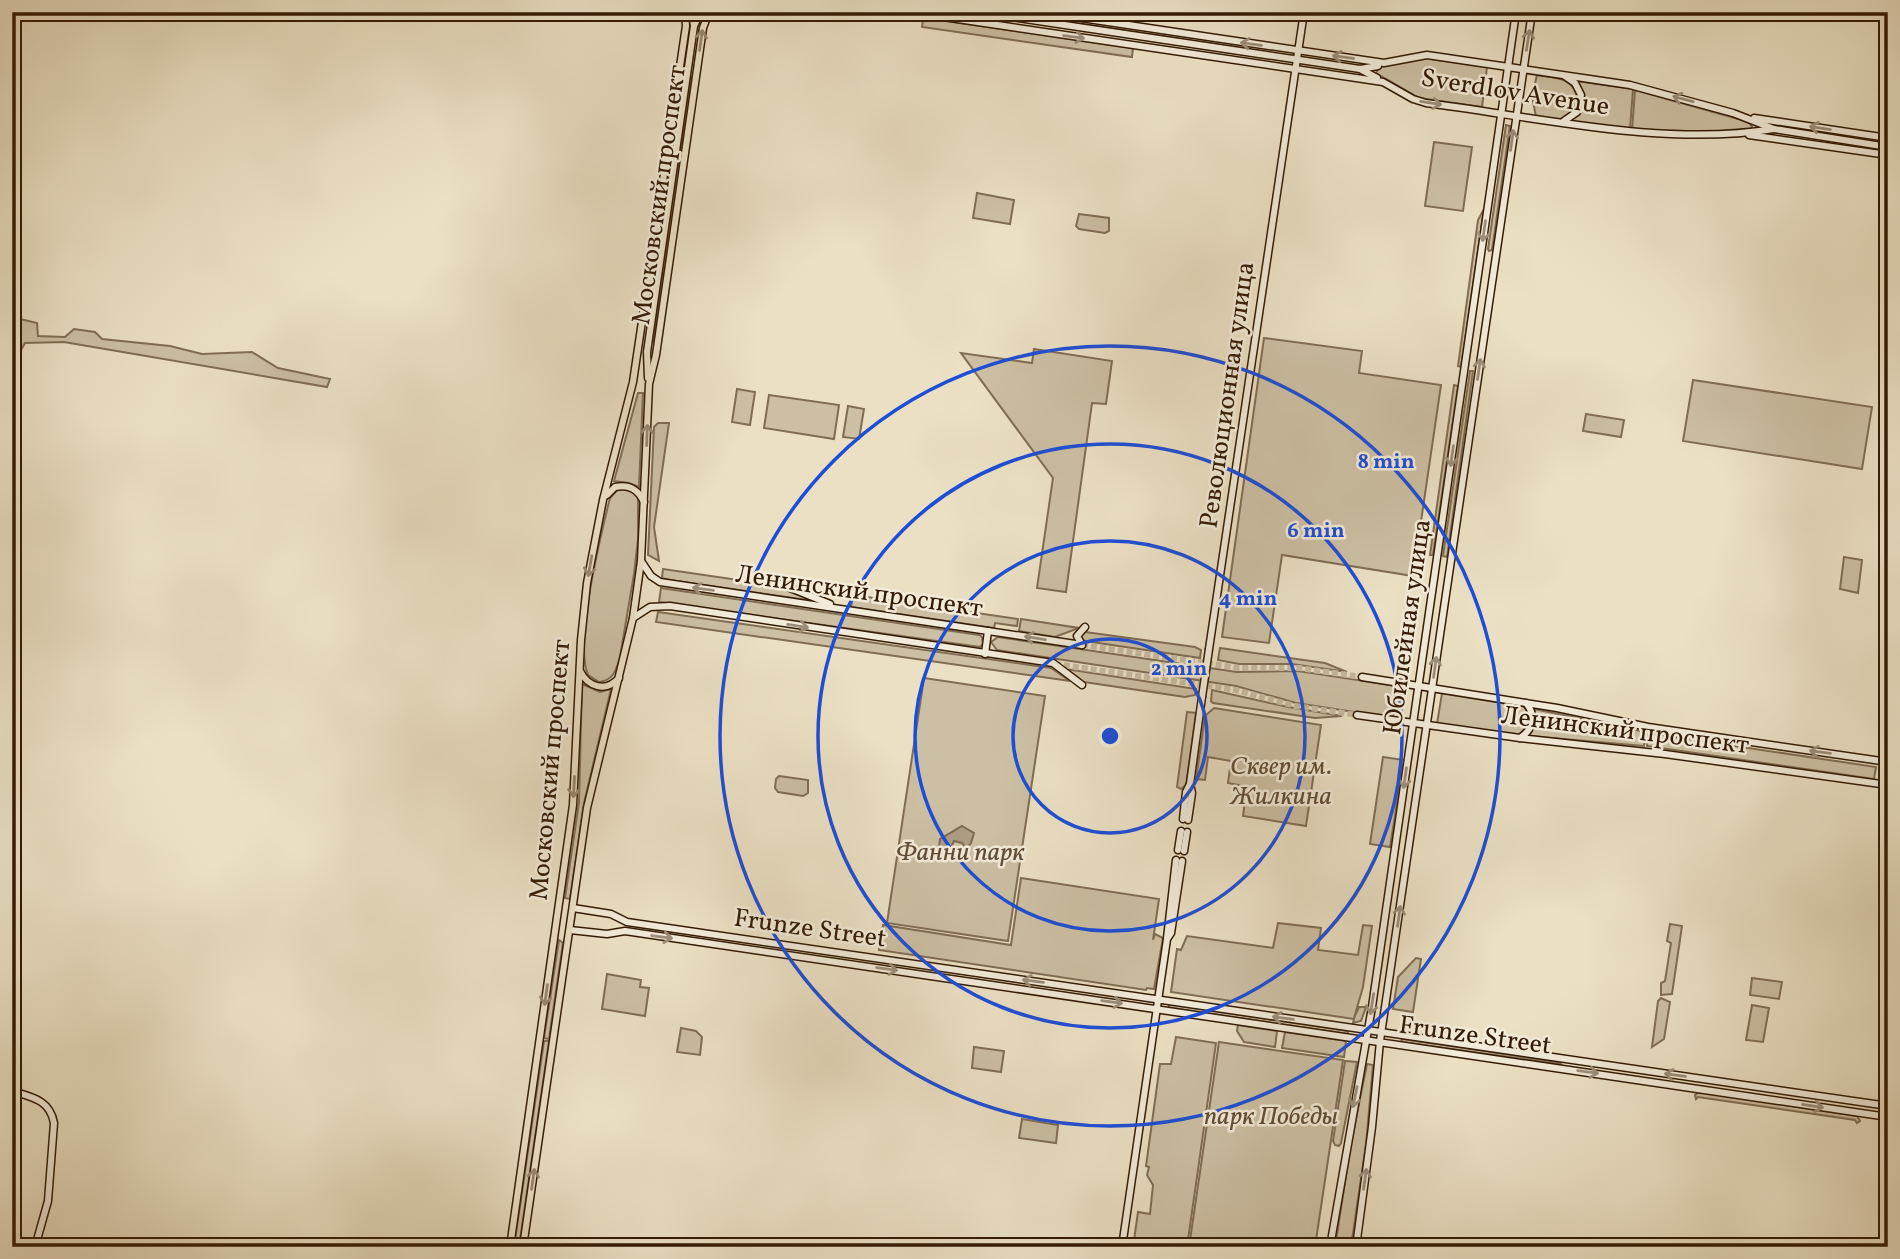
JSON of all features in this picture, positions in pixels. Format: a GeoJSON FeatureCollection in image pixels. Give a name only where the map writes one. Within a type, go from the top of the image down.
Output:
{"type":"FeatureCollection","features":[{"type":"Feature","properties":{"kind":"main road","name":"Московский проспект"},"geometry":{"type":"LineString","coordinates":[[510,1247],[573,804],[579,669],[587,583],[603,499],[634,381],[686,26],[685,12]]}},
{"type":"Feature","properties":{"kind":"main road","name":"Московский проспект"},"geometry":{"type":"LineString","coordinates":[[692,12],[694,26]]}},
{"type":"Feature","properties":{"kind":"main road","name":"Московский проспект"},"geometry":{"type":"LineString","coordinates":[[523,1247],[587,808],[633,618],[645,504],[649,382],[646,352],[694,26],[700,12]]}},
{"type":"Feature","properties":{"kind":"main road","name":"Московский проспект"},"geometry":{"type":"LineString","coordinates":[[649,382],[656,355],[703,28],[709,12]]}},
{"type":"Feature","properties":{"kind":"main road","name":"Sverdlov Avenue"},"geometry":{"type":"LineString","coordinates":[[910,12],[1380,80]]}},
{"type":"Feature","properties":{"kind":"main road","name":"Sverdlov Avenue"},"geometry":{"type":"LineString","coordinates":[[978,12],[1360,69],[1420,101],[1631,132],[1746,134],[1888,155]]}},
{"type":"Feature","properties":{"kind":"main road","name":"Sverdlov Avenue"},"geometry":{"type":"LineString","coordinates":[[1041,12],[1381,64]]}},
{"type":"Feature","properties":{"kind":"main road","name":"Революционная улица"},"geometry":{"type":"LineString","coordinates":[[1185,820],[1186,792],[1190,784],[1304,12]]}},
{"type":"Feature","properties":{"kind":"main road","name":"Юбилейная улица"},"geometry":{"type":"LineString","coordinates":[[1330,1247],[1368,1030],[1516,12]]}},
{"type":"Feature","properties":{"kind":"main road","name":"Юбилейная улица"},"geometry":{"type":"LineString","coordinates":[[1356,1247],[1381,1032],[1532,12]]}},
{"type":"Feature","properties":{"kind":"main road","name":"Sverdlov Avenue"},"geometry":{"type":"LineString","coordinates":[[1360,69],[1427,55],[1630,85],[1749,118],[1888,138]]}},
{"type":"Feature","properties":{"kind":"main road"},"geometry":{"type":"LineString","coordinates":[[1380,80],[1375,71],[1381,64]]}},
{"type":"Feature","properties":{"kind":"main road"},"geometry":{"type":"LineString","coordinates":[[1559,121],[1573,116],[1581,100],[1575,83],[1562,75]]}},
{"type":"Feature","properties":{"kind":"main road"},"geometry":{"type":"LineString","coordinates":[[1746,134],[1753,127],[1749,118]]}},
{"type":"Feature","properties":{"kind":"main road","name":"Sverdlov Avenue"},"geometry":{"type":"LineString","coordinates":[[1749,118],[1774,130]]}},
{"type":"Feature","properties":{"kind":"main road","name":"Sverdlov Avenue"},"geometry":{"type":"LineString","coordinates":[[1746,134],[1774,130],[1888,147]]}},
{"type":"Feature","properties":{"kind":"main road"},"geometry":{"type":"LineString","coordinates":[[1481,253],[1496,255]]}},
{"type":"Feature","properties":{"kind":"main road","name":"Московский проспект"},"geometry":{"type":"LineString","coordinates":[[634,381],[646,352]]}},
{"type":"Feature","properties":{"kind":"main road"},"geometry":{"type":"LineString","coordinates":[[634,381],[645,373],[649,382]]}},
{"type":"Feature","properties":{"kind":"main road"},"geometry":{"type":"LineString","coordinates":[[603,499],[615,486],[626,486],[637,490],[645,504]]}},
{"type":"Feature","properties":{"kind":"main road","name":"Ленинский проспект"},"geometry":{"type":"LineString","coordinates":[[641,561],[651,576],[660,582],[1082,645],[1077,636],[1085,627]]}},
{"type":"Feature","properties":{"kind":"main road"},"geometry":{"type":"LineString","coordinates":[[773,581],[841,609]]}},
{"type":"Feature","properties":{"kind":"main road","name":"Ленинский проспект"},"geometry":{"type":"LineString","coordinates":[[633,618],[650,607],[670,606],[1053,663],[1082,685]]}},
{"type":"Feature","properties":{"kind":"main road"},"geometry":{"type":"LineString","coordinates":[[985,654],[988,631]]}},
{"type":"Feature","properties":{"kind":"main road"},"geometry":{"type":"LineString","coordinates":[[579,669],[587,682],[599,686],[610,685],[620,676]]}},
{"type":"Feature","properties":{"kind":"main road","name":"Ленинский проспект"},"geometry":{"type":"LineString","coordinates":[[1362,677],[1525,703],[1647,727],[1888,762]]}},
{"type":"Feature","properties":{"kind":"main road"},"geometry":{"type":"LineString","coordinates":[[1520,738],[1529,731],[1532,722],[1531,710],[1525,703]]}},
{"type":"Feature","properties":{"kind":"main road","name":"Ленинский проспект"},"geometry":{"type":"LineString","coordinates":[[1357,716],[1888,785]]}},
{"type":"Feature","properties":{"kind":"main road"},"geometry":{"type":"LineString","coordinates":[[1181,850],[1184,832]]}},
{"type":"Feature","properties":{"kind":"main road"},"geometry":{"type":"LineString","coordinates":[[1122,1247],[1166,932],[1179,861]]}},
{"type":"Feature","properties":{"kind":"main road","name":"Frunze Street"},"geometry":{"type":"LineString","coordinates":[[560,906],[614,916],[627,922],[1888,1106]]}},
{"type":"Feature","properties":{"kind":"main road"},"geometry":{"type":"LineString","coordinates":[[611,933],[618,925],[614,916]]}},
{"type":"Feature","properties":{"kind":"main road"},"geometry":{"type":"LineString","coordinates":[[625,931],[621,926],[627,922]]}},
{"type":"Feature","properties":{"kind":"main road","name":"Frunze Street"},"geometry":{"type":"LineString","coordinates":[[557,928],[611,933],[625,931],[1888,1117]]}},
{"type":"Feature","properties":{"kind":"main road"},"geometry":{"type":"LineString","coordinates":[[821,960],[825,955],[822,950]]}},
{"type":"Feature","properties":{"kind":"main road"},"geometry":{"type":"LineString","coordinates":[[842,963],[839,958],[844,954]]}},
{"type":"Feature","properties":{"kind":"main road"},"geometry":{"type":"LineString","coordinates":[[1056,994],[1057,985]]}},
{"type":"Feature","properties":{"kind":"main road"},"geometry":{"type":"LineString","coordinates":[[1564,1068],[1565,1059]]}},
{"type":"Feature","properties":{"kind":"main road"},"geometry":{"type":"LineString","coordinates":[[1703,1089],[1704,1080]]}},
{"type":"Feature","properties":{"kind":"main road"},"geometry":{"type":"LineString","coordinates":[[12,1091],[47,1105],[54,1123],[48,1201],[36,1246]]}},
{"type":"Feature","properties":{"kind":"green space"},"geometry":{"type":"Polygon","coordinates":[[[923,20],[939,20],[1133,48],[1132,57],[922,27],[923,20]]]}},
{"type":"Feature","properties":{"kind":"green space"},"geometry":{"type":"Polygon","coordinates":[[[1424,58],[1487,67],[1482,107],[1419,98],[1376,73],[1379,67],[1424,58]]]}},
{"type":"Feature","properties":{"kind":"green space"},"geometry":{"type":"Polygon","coordinates":[[[1537,75],[1557,78],[1572,86],[1578,99],[1572,113],[1562,119],[1536,117],[1532,96],[1537,75]]]}},
{"type":"Feature","properties":{"kind":"green space"},"geometry":{"type":"Polygon","coordinates":[[[691,77],[694,77],[653,343],[653,342],[691,77]]]}},
{"type":"Feature","properties":{"kind":"green space"},"geometry":{"type":"Polygon","coordinates":[[[1577,81],[1633,89],[1630,129],[1570,121],[1581,107],[1583,97],[1577,81]]]}},
{"type":"Feature","properties":{"kind":"green space"},"geometry":{"type":"Polygon","coordinates":[[[1635,90],[1749,122],[1752,127],[1748,132],[1632,130],[1635,90]]]}},
{"type":"Feature","properties":{"kind":"green space"},"geometry":{"type":"Polygon","coordinates":[[[1506,125],[1510,126],[1492,250],[1489,251],[1488,249],[1506,125]]]}},
{"type":"Feature","properties":{"kind":"green space"},"geometry":{"type":"Polygon","coordinates":[[[1434,142],[1472,147],[1463,211],[1425,206],[1434,142]]]}},
{"type":"Feature","properties":{"kind":"green space"},"geometry":{"type":"Polygon","coordinates":[[[977,193],[1014,200],[1010,224],[973,218],[977,193]]]}},
{"type":"Feature","properties":{"kind":"green space"},"geometry":{"type":"Polygon","coordinates":[[[1484,209],[1461,367],[1458,366],[1478,220],[1484,209]]]}},
{"type":"Feature","properties":{"kind":"green space"},"geometry":{"type":"Polygon","coordinates":[[[1079,214],[1109,218],[1109,231],[1105,233],[1079,229],[1076,226],[1079,214]]]}},
{"type":"Feature","properties":{"kind":"green space"},"geometry":{"type":"Polygon","coordinates":[[[12,317],[37,323],[38,336],[65,337],[74,329],[95,332],[102,339],[170,346],[202,354],[252,352],[278,368],[330,379],[327,387],[64,342],[25,343],[12,385],[12,317]]]}},
{"type":"Feature","properties":{"kind":"green space"},"geometry":{"type":"Polygon","coordinates":[[[1264,338],[1362,351],[1359,373],[1441,385],[1413,576],[1282,555],[1269,643],[1222,637],[1264,338]]]}},
{"type":"Feature","properties":{"kind":"green space"},"geometry":{"type":"Polygon","coordinates":[[[1034,349],[1112,361],[1106,404],[1092,403],[1066,592],[1037,588],[1053,478],[961,353],[1032,363],[1034,349]]]}},
{"type":"Feature","properties":{"kind":"green space"},"geometry":{"type":"Polygon","coordinates":[[[1470,371],[1473,371],[1447,557],[1443,556],[1470,371]]]}},
{"type":"Feature","properties":{"kind":"green space"},"geometry":{"type":"Polygon","coordinates":[[[1693,380],[1872,407],[1862,469],[1683,441],[1693,380]]]}},
{"type":"Feature","properties":{"kind":"green space"},"geometry":{"type":"Polygon","coordinates":[[[1454,385],[1458,386],[1433,555],[1430,555],[1454,385]]]}},
{"type":"Feature","properties":{"kind":"green space"},"geometry":{"type":"Polygon","coordinates":[[[737,389],[755,392],[750,425],[732,422],[737,389]]]}},
{"type":"Feature","properties":{"kind":"green space"},"geometry":{"type":"Polygon","coordinates":[[[638,393],[643,393],[639,487],[614,481],[638,393]]]}},
{"type":"Feature","properties":{"kind":"green space"},"geometry":{"type":"Polygon","coordinates":[[[769,395],[839,405],[834,439],[764,428],[769,395]]]}},
{"type":"Feature","properties":{"kind":"green space"},"geometry":{"type":"Polygon","coordinates":[[[848,406],[864,409],[859,439],[843,437],[848,406]]]}},
{"type":"Feature","properties":{"kind":"green space"},"geometry":{"type":"Polygon","coordinates":[[[1586,414],[1624,420],[1621,437],[1583,431],[1586,414]]]}},
{"type":"Feature","properties":{"kind":"green space"},"geometry":{"type":"Polygon","coordinates":[[[658,423],[669,423],[654,527],[659,561],[648,555],[654,427],[658,423]]]}},
{"type":"Feature","properties":{"kind":"green space"},"geometry":{"type":"Polygon","coordinates":[[[618,489],[630,489],[638,497],[638,539],[620,657],[611,677],[599,682],[588,675],[585,660],[586,614],[610,498],[618,489]]]}},
{"type":"Feature","properties":{"kind":"green space"},"geometry":{"type":"Polygon","coordinates":[[[1844,557],[1862,560],[1858,593],[1840,589],[1844,557]]]}},
{"type":"Feature","properties":{"kind":"green space"},"geometry":{"type":"Polygon","coordinates":[[[663,569],[779,586],[821,602],[670,580],[662,578],[663,569]]]}},
{"type":"Feature","properties":{"kind":"green space"},"geometry":{"type":"Polygon","coordinates":[[[661,588],[979,635],[983,644],[980,647],[659,602],[661,588]]]}},
{"type":"Feature","properties":{"kind":"green space"},"geometry":{"type":"Polygon","coordinates":[[[853,595],[1018,619],[1017,626],[995,623],[994,628],[851,607],[853,595]]]}},
{"type":"Feature","properties":{"kind":"green space"},"geometry":{"type":"Polygon","coordinates":[[[658,612],[1051,668],[1070,681],[656,622],[658,612]]]}},
{"type":"Feature","properties":{"kind":"green space"},"geometry":{"type":"Polygon","coordinates":[[[1021,619],[1079,628],[1055,637],[1019,631],[1021,619]]]}},
{"type":"Feature","properties":{"kind":"green space"},"geometry":{"type":"Polygon","coordinates":[[[1085,632],[1195,647],[1201,650],[1200,658],[1085,641],[1081,639],[1081,634],[1085,632]]]}},
{"type":"Feature","properties":{"kind":"green space"},"geometry":{"type":"Polygon","coordinates":[[[998,637],[1237,672],[1298,671],[1397,686],[1393,718],[1296,703],[1236,686],[997,650],[991,642],[998,637]]]}},
{"type":"Feature","properties":{"kind":"green space"},"geometry":{"type":"Polygon","coordinates":[[[1220,648],[1325,663],[1347,672],[1292,664],[1239,664],[1218,660],[1220,648]]]}},
{"type":"Feature","properties":{"kind":"green space"},"geometry":{"type":"Polygon","coordinates":[[[1066,669],[1196,689],[1195,695],[1185,697],[1084,682],[1066,669]]]}},
{"type":"Feature","properties":{"kind":"green space","name":"Фанни парк"},"geometry":{"type":"Polygon","coordinates":[[[924,678],[1045,696],[1008,941],[887,923],[924,678]]]}},
{"type":"Feature","properties":{"kind":"green space"},"geometry":{"type":"Polygon","coordinates":[[[582,684],[600,692],[611,689],[584,803],[570,899],[565,898],[579,802],[582,684]]]}},
{"type":"Feature","properties":{"kind":"green space"},"geometry":{"type":"Polygon","coordinates":[[[1212,690],[1342,716],[1315,718],[1213,703],[1212,690]]]}},
{"type":"Feature","properties":{"kind":"green space"},"geometry":{"type":"Polygon","coordinates":[[[1442,693],[1522,704],[1529,714],[1529,724],[1518,736],[1437,724],[1442,693]]]}},
{"type":"Feature","properties":{"kind":"green space","name":"Сквер им. Жилкина"},"geometry":{"type":"Polygon","coordinates":[[[1214,708],[1321,725],[1306,826],[1243,816],[1249,787],[1228,783],[1231,761],[1208,757],[1205,780],[1196,779],[1205,716],[1214,708]]]}},
{"type":"Feature","properties":{"kind":"green space"},"geometry":{"type":"Polygon","coordinates":[[[1534,709],[1646,732],[1644,746],[1529,736],[1536,721],[1534,709]]]}},
{"type":"Feature","properties":{"kind":"green space"},"geometry":{"type":"Polygon","coordinates":[[[1187,712],[1196,713],[1186,785],[1181,789],[1177,787],[1187,712]]]}},
{"type":"Feature","properties":{"kind":"green space"},"geometry":{"type":"Polygon","coordinates":[[[1648,733],[1876,767],[1874,779],[1647,746],[1648,733]]]}},
{"type":"Feature","properties":{"kind":"green space"},"geometry":{"type":"Polygon","coordinates":[[[1383,757],[1404,760],[1390,847],[1370,844],[1383,757]]]}},
{"type":"Feature","properties":{"kind":"green space"},"geometry":{"type":"Polygon","coordinates":[[[779,776],[808,780],[808,793],[803,796],[778,792],[775,788],[779,776]]]}},
{"type":"Feature","properties":{"kind":"green space"},"geometry":{"type":"Polygon","coordinates":[[[1021,878],[1159,899],[1153,940],[1155,934],[1163,938],[1154,989],[1146,990],[879,950],[883,925],[1011,945],[1021,878]]]}},
{"type":"Feature","properties":{"kind":"green space"},"geometry":{"type":"Polygon","coordinates":[[[1278,923],[1321,928],[1318,950],[1358,955],[1363,925],[1372,926],[1363,987],[1354,1018],[1359,1007],[1366,1007],[1361,1021],[1353,1023],[1354,1019],[1171,992],[1177,949],[1181,950],[1187,936],[1273,948],[1278,923]]]}},
{"type":"Feature","properties":{"kind":"green space"},"geometry":{"type":"Polygon","coordinates":[[[1670,924],[1682,926],[1672,994],[1661,995],[1661,983],[1665,981],[1671,943],[1667,941],[1670,924]]]}},
{"type":"Feature","properties":{"kind":"green space"},"geometry":{"type":"Polygon","coordinates":[[[559,940],[563,943],[549,1039],[544,1038],[559,940]]]}},
{"type":"Feature","properties":{"kind":"green space"},"geometry":{"type":"Polygon","coordinates":[[[1416,958],[1421,959],[1413,1012],[1393,1009],[1398,977],[1416,958]]]}},
{"type":"Feature","properties":{"kind":"green space"},"geometry":{"type":"Polygon","coordinates":[[[607,974],[641,980],[640,987],[649,988],[645,1016],[602,1009],[607,974]]]}},
{"type":"Feature","properties":{"kind":"green space"},"geometry":{"type":"Polygon","coordinates":[[[1752,978],[1782,982],[1779,999],[1750,995],[1752,978]]]}},
{"type":"Feature","properties":{"kind":"green space"},"geometry":{"type":"Polygon","coordinates":[[[1661,998],[1670,1002],[1664,1039],[1652,1047],[1658,1001],[1661,998]]]}},
{"type":"Feature","properties":{"kind":"green space"},"geometry":{"type":"Polygon","coordinates":[[[1169,1004],[1348,1031],[1348,1034],[1169,1008],[1169,1004]]]}},
{"type":"Feature","properties":{"kind":"green space"},"geometry":{"type":"Polygon","coordinates":[[[1752,1005],[1769,1008],[1763,1042],[1746,1040],[1752,1005]]]}},
{"type":"Feature","properties":{"kind":"green space"},"geometry":{"type":"Polygon","coordinates":[[[1238,1025],[1277,1031],[1275,1047],[1244,1042],[1237,1031],[1238,1025]]]}},
{"type":"Feature","properties":{"kind":"green space"},"geometry":{"type":"Polygon","coordinates":[[[681,1028],[696,1031],[702,1037],[700,1055],[677,1052],[681,1028]]]}},
{"type":"Feature","properties":{"kind":"green space"},"geometry":{"type":"Polygon","coordinates":[[[1285,1032],[1346,1041],[1344,1057],[1282,1048],[1285,1032]]]}},
{"type":"Feature","properties":{"kind":"green space"},"geometry":{"type":"Polygon","coordinates":[[[1176,1037],[1216,1043],[1187,1247],[1133,1247],[1138,1212],[1150,1214],[1153,1185],[1147,1175],[1149,1167],[1146,1166],[1160,1064],[1171,1064],[1176,1037]]]}},
{"type":"Feature","properties":{"kind":"green space"},"geometry":{"type":"Polygon","coordinates":[[[1402,1039],[1560,1062],[1561,1064],[1401,1042],[1402,1039]]]}},
{"type":"Feature","properties":{"kind":"green space"},"geometry":{"type":"Polygon","coordinates":[[[544,1041],[549,1041],[519,1247],[514,1247],[544,1041]]]}},
{"type":"Feature","properties":{"kind":"green space","name":"парк Победы"},"geometry":{"type":"Polygon","coordinates":[[[1219,1042],[1343,1060],[1315,1247],[1189,1247],[1219,1042]]]}},
{"type":"Feature","properties":{"kind":"green space"},"geometry":{"type":"Polygon","coordinates":[[[974,1047],[1004,1051],[1001,1072],[972,1068],[974,1047]]]}},
{"type":"Feature","properties":{"kind":"green space"},"geometry":{"type":"Polygon","coordinates":[[[1345,1061],[1357,1062],[1339,1146],[1333,1141],[1345,1061]]]}},
{"type":"Feature","properties":{"kind":"green space"},"geometry":{"type":"Polygon","coordinates":[[[1367,1064],[1373,1065],[1366,1144],[1351,1247],[1335,1247],[1351,1143],[1367,1064]]]}},
{"type":"Feature","properties":{"kind":"green space"},"geometry":{"type":"Polygon","coordinates":[[[1699,1092],[1857,1116],[1860,1121],[1857,1123],[1855,1120],[1698,1097],[1696,1099],[1695,1095],[1699,1092]]]}},
{"type":"Feature","properties":{"kind":"green space"},"geometry":{"type":"Polygon","coordinates":[[[1022,1119],[1058,1125],[1056,1143],[1019,1138],[1022,1119]]]}},
{"type":"Feature","properties":{"kind":"shaded area"},"geometry":{"type":"Polygon","coordinates":[[[962,826],[974,833],[971,843],[963,853],[962,843],[954,841],[950,849],[958,856],[944,854],[939,847],[940,839],[962,826]]]}},
{"type":"Feature","properties":{"kind":"tunnel"},"geometry":{"type":"LineString","coordinates":[[1082,645],[1239,668],[1299,668],[1362,677]]}},
{"type":"Feature","properties":{"kind":"tunnel"},"geometry":{"type":"LineString","coordinates":[[1055,664],[1236,690],[1295,706],[1357,715]]}}]}
